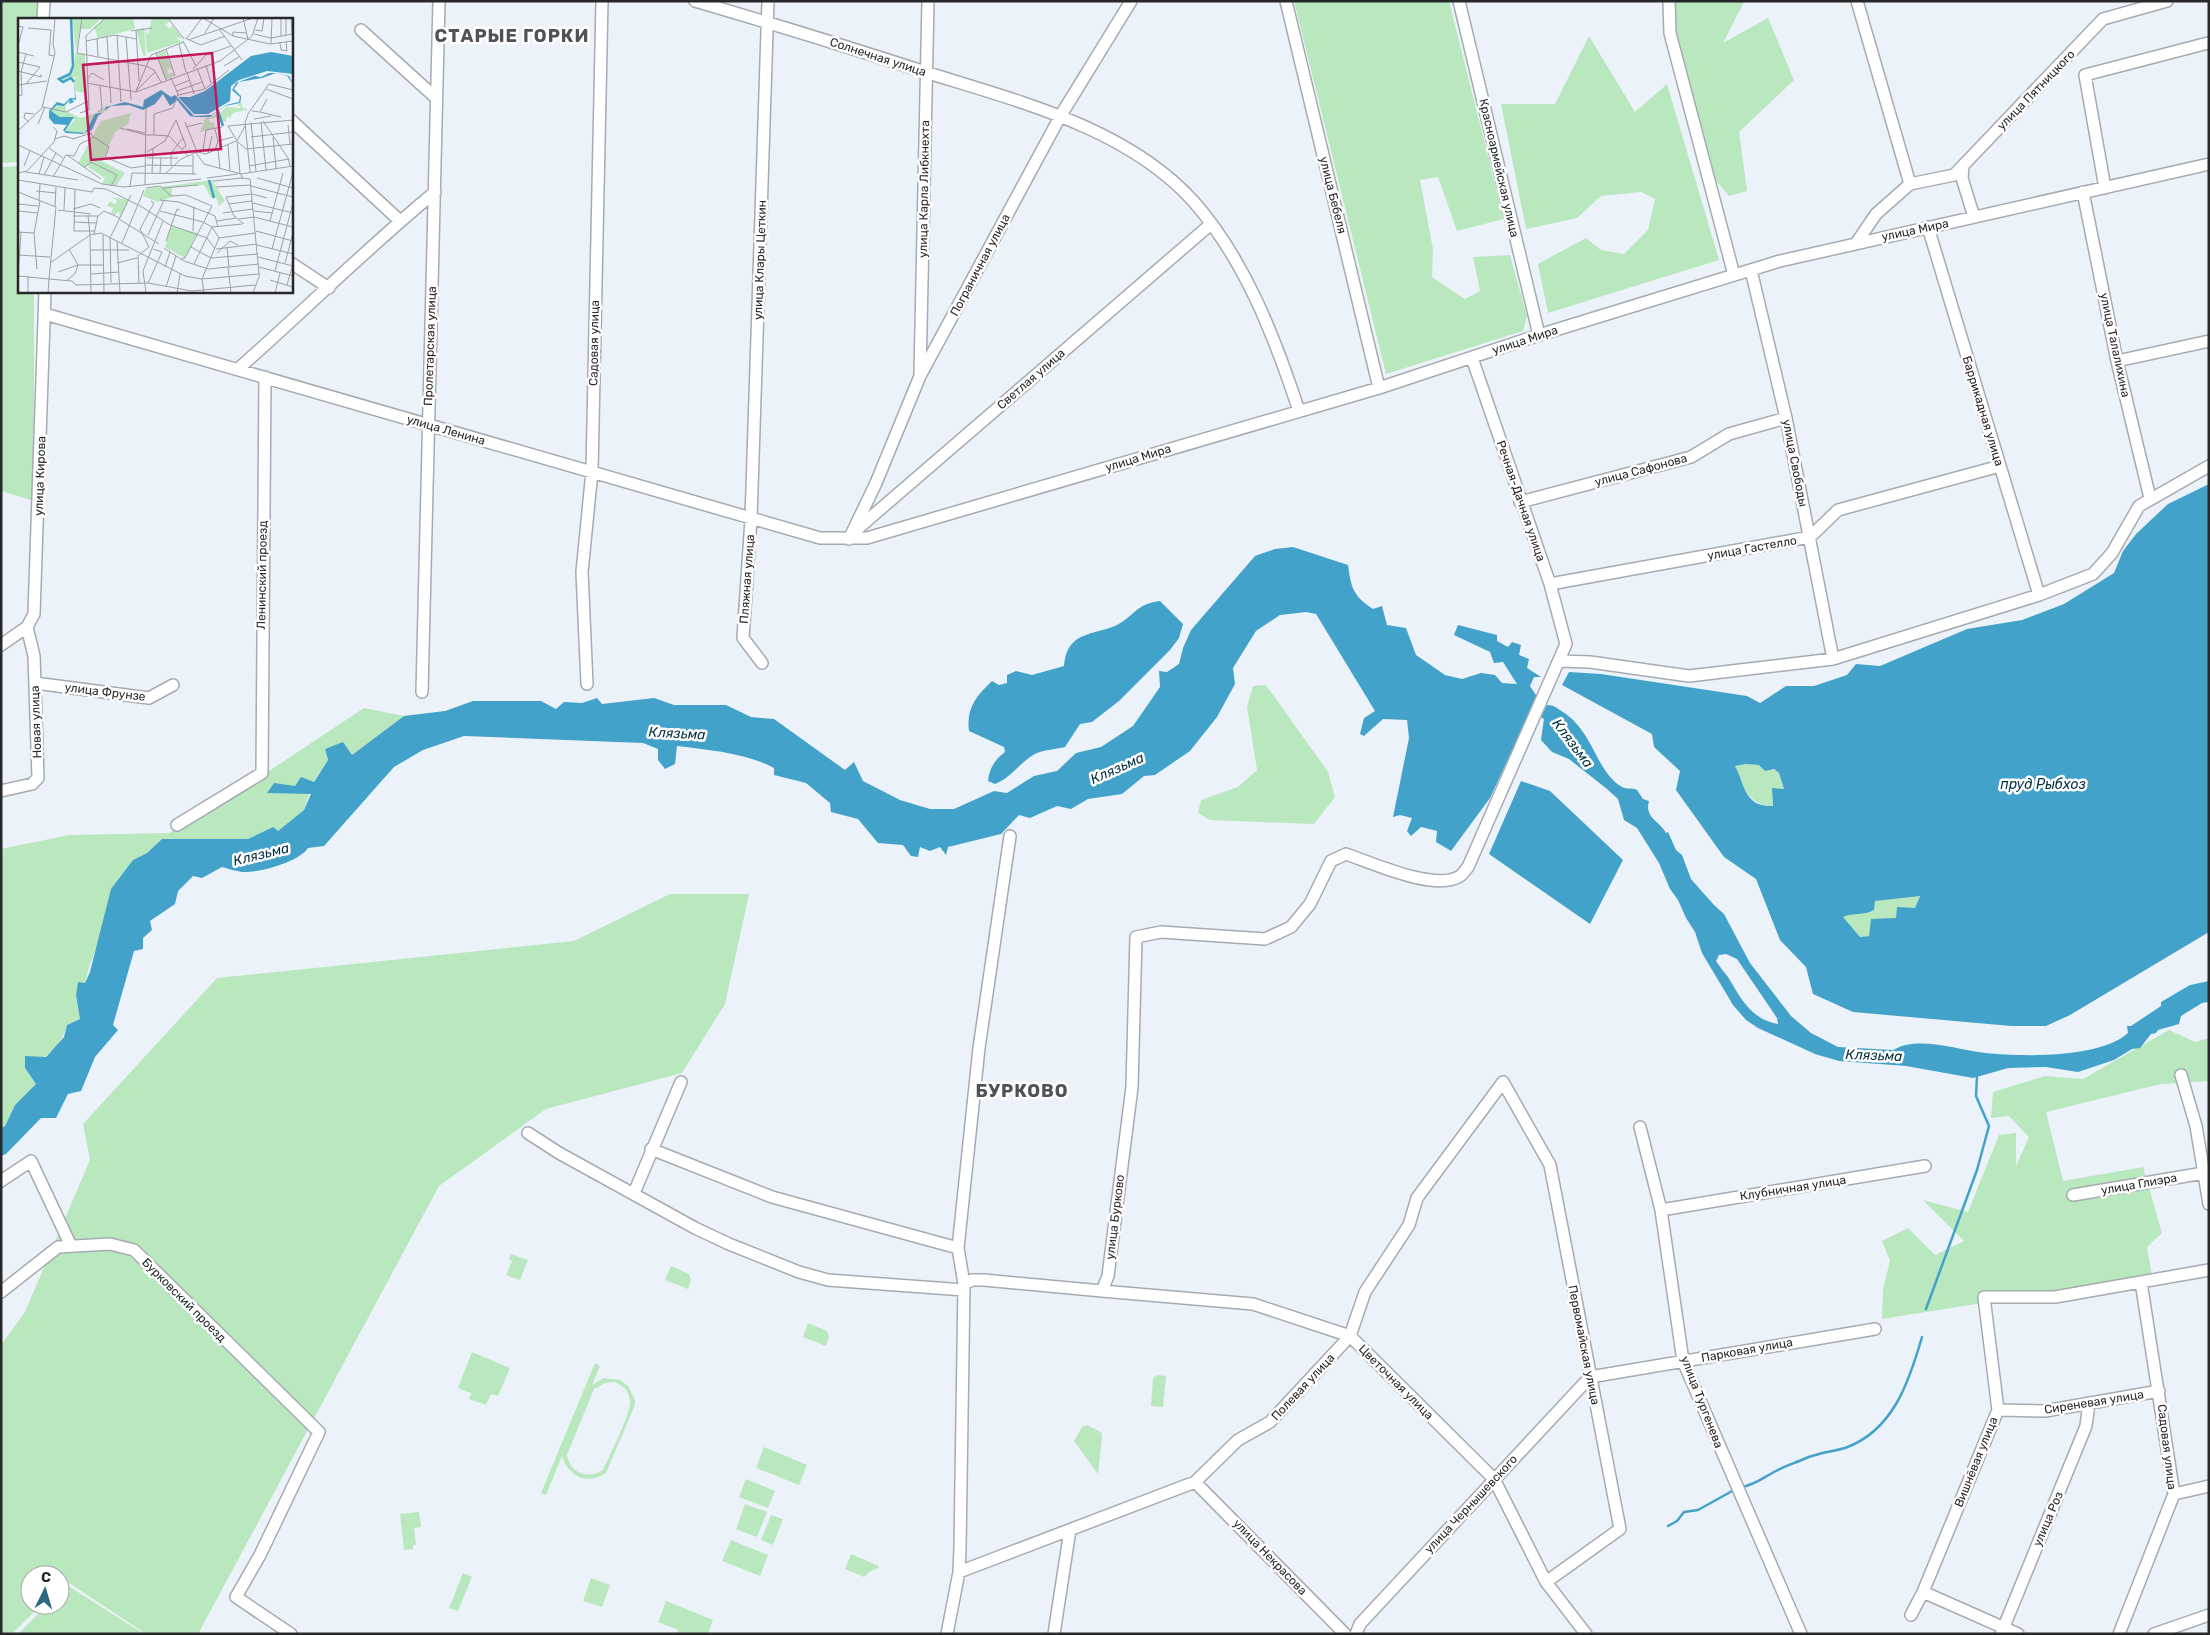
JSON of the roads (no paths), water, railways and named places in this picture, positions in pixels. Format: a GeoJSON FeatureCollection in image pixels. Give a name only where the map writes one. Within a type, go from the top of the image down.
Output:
{"type":"FeatureCollection","features":[{"type":"Feature","properties":{"kind":"street"},"geometry":{"type":"LineString","coordinates":[[43,18],[44,1]]}},
{"type":"Feature","properties":{"kind":"street","name":"Пролетарская улица"},"geometry":{"type":"LineString","coordinates":[[422,692],[439,1]]}},
{"type":"Feature","properties":{"kind":"street","name":"Садовая улица"},"geometry":{"type":"LineString","coordinates":[[587,684],[582,572],[592,471],[602,1]]}},
{"type":"Feature","properties":{"kind":"street","name":"Солнечная улица"},"geometry":{"type":"LineString","coordinates":[[695,1],[768,22],[1061,115],[1143,158],[1193,201],[1211,224],[1243,274],[1290,381],[1299,411]]}},
{"type":"Feature","properties":{"kind":"street","name":"улица Клары Цеткин"},"geometry":{"type":"LineString","coordinates":[[751,519],[768,1]]}},
{"type":"Feature","properties":{"kind":"street","name":"улица Карла Либкнехта"},"geometry":{"type":"LineString","coordinates":[[920,376],[928,1]]}},
{"type":"Feature","properties":{"kind":"street","name":"Пограничная улица"},"geometry":{"type":"LineString","coordinates":[[850,537],[876,483],[920,376],[1061,115],[1132,1]]}},
{"type":"Feature","properties":{"kind":"street","name":"улица Бебеля"},"geometry":{"type":"LineString","coordinates":[[1286,1],[1379,388]]}},
{"type":"Feature","properties":{"kind":"street","name":"Красноармейская улица"},"geometry":{"type":"LineString","coordinates":[[1459,1],[1539,335]]}},
{"type":"Feature","properties":{"kind":"street"},"geometry":{"type":"LineString","coordinates":[[1669,1],[1670,32],[1734,275]]}},
{"type":"Feature","properties":{"kind":"street"},"geometry":{"type":"LineString","coordinates":[[1857,1],[1910,184],[1876,214],[1857,242]]}},
{"type":"Feature","properties":{"kind":"street","name":"улица Пятницкого"},"geometry":{"type":"LineString","coordinates":[[1910,184],[1954,175],[2103,19],[2167,1]]}},
{"type":"Feature","properties":{"kind":"street"},"geometry":{"type":"LineString","coordinates":[[361,30],[436,98]]}},
{"type":"Feature","properties":{"kind":"street"},"geometry":{"type":"LineString","coordinates":[[2104,188],[2085,75],[2208,42]]}},
{"type":"Feature","properties":{"kind":"street"},"geometry":{"type":"LineString","coordinates":[[292,121],[400,221]]}},
{"type":"Feature","properties":{"kind":"street","name":"улица Мира"},"geometry":{"type":"LineString","coordinates":[[850,537],[867,538],[1379,388],[1539,335],[1751,270],[1857,242],[2209,164]]}},
{"type":"Feature","properties":{"kind":"street"},"geometry":{"type":"LineString","coordinates":[[1963,166],[1962,178],[1974,217]]}},
{"type":"Feature","properties":{"kind":"street"},"geometry":{"type":"LineString","coordinates":[[238,369],[329,288],[400,221],[435,192]]}},
{"type":"Feature","properties":{"kind":"street","name":"улица Талалихина"},"geometry":{"type":"LineString","coordinates":[[2083,192],[2117,362],[2150,498]]}},
{"type":"Feature","properties":{"kind":"street","name":"Светлая улица"},"geometry":{"type":"LineString","coordinates":[[850,537],[1211,224]]}},
{"type":"Feature","properties":{"kind":"street","name":"Баррикадная улица"},"geometry":{"type":"LineString","coordinates":[[1928,227],[2038,595]]}},
{"type":"Feature","properties":{"kind":"street"},"geometry":{"type":"LineString","coordinates":[[292,264],[329,288]]}},
{"type":"Feature","properties":{"kind":"street","name":"улица Свободы"},"geometry":{"type":"LineString","coordinates":[[1751,270],[1786,418],[1833,658]]}},
{"type":"Feature","properties":{"kind":"street","name":"улица Кирова"},"geometry":{"type":"LineString","coordinates":[[27,627],[34,614],[36,599],[45,292]]}},
{"type":"Feature","properties":{"kind":"street","name":"улица Ленина"},"geometry":{"type":"LineString","coordinates":[[45,314],[592,471],[751,519],[820,538],[850,537]]}},
{"type":"Feature","properties":{"kind":"street"},"geometry":{"type":"LineString","coordinates":[[2117,362],[2209,342]]}},
{"type":"Feature","properties":{"kind":"street","name":"Речная-Дачная улица"},"geometry":{"type":"LineString","coordinates":[[1472,358],[1520,502],[1550,584],[1566,644],[1560,661]]}},
{"type":"Feature","properties":{"kind":"street","name":"Ленинский проезд"},"geometry":{"type":"LineString","coordinates":[[177,825],[262,773],[265,377]]}},
{"type":"Feature","properties":{"kind":"street","name":"улица Сафонова"},"geometry":{"type":"LineString","coordinates":[[1520,502],[1691,458],[1729,434],[1786,418]]}},
{"type":"Feature","properties":{"kind":"street","name":"улица Гастелло"},"geometry":{"type":"LineString","coordinates":[[1550,584],[1810,538],[1838,510],[2000,466]]}},
{"type":"Feature","properties":{"kind":"street"},"geometry":{"type":"LineString","coordinates":[[1560,661],[1590,662],[1689,676],[1833,658],[2038,595],[2092,574],[2112,553],[2139,506],[2209,466]]}},
{"type":"Feature","properties":{"kind":"street","name":"Пляжная улица"},"geometry":{"type":"LineString","coordinates":[[751,519],[743,638],[762,663]]}},
{"type":"Feature","properties":{"kind":"street"},"geometry":{"type":"LineString","coordinates":[[1,645],[27,627]]}},
{"type":"Feature","properties":{"kind":"street","name":"Новая улица"},"geometry":{"type":"LineString","coordinates":[[1,791],[32,784],[38,778],[34,656],[27,627]]}},
{"type":"Feature","properties":{"kind":"street","name":"улица Бурково"},"geometry":{"type":"LineString","coordinates":[[1102,1291],[1108,1276],[1132,1087],[1136,937],[1162,932],[1265,939],[1291,927],[1310,904],[1331,860],[1346,854],[1415,877],[1442,881],[1460,876],[1468,867],[1560,661]]}},
{"type":"Feature","properties":{"kind":"street","name":"улица Фрунзе"},"geometry":{"type":"LineString","coordinates":[[35,683],[150,698],[173,685]]}},
{"type":"Feature","properties":{"kind":"street"},"geometry":{"type":"LineString","coordinates":[[947,1634],[959,1572],[964,1287],[958,1248],[979,1048],[1010,836]]}},
{"type":"Feature","properties":{"kind":"street"},"geometry":{"type":"LineString","coordinates":[[2181,1075],[2196,1126],[2209,1204]]}},
{"type":"Feature","properties":{"kind":"street"},"geometry":{"type":"LineString","coordinates":[[634,1193],[651,1149],[682,1082]]}},
{"type":"Feature","properties":{"kind":"street","name":"Полевая улица"},"geometry":{"type":"LineString","coordinates":[[959,1572],[1195,1482],[1238,1440],[1270,1422],[1350,1336],[1365,1292],[1408,1225],[1417,1198],[1503,1082]]}},
{"type":"Feature","properties":{"kind":"street","name":"Первомайская улица"},"geometry":{"type":"LineString","coordinates":[[1503,1082],[1550,1165],[1620,1529],[1546,1582]]}},
{"type":"Feature","properties":{"kind":"street","name":"улица Тургенева"},"geometry":{"type":"LineString","coordinates":[[1640,1127],[1661,1210],[1683,1361],[1801,1634]]}},
{"type":"Feature","properties":{"kind":"street"},"geometry":{"type":"LineString","coordinates":[[528,1133],[559,1153],[729,1244],[815,1277],[828,1280],[964,1287],[972,1280],[984,1280],[1102,1291]]}},
{"type":"Feature","properties":{"kind":"street"},"geometry":{"type":"LineString","coordinates":[[651,1149],[772,1198],[958,1248]]}},
{"type":"Feature","properties":{"kind":"street"},"geometry":{"type":"LineString","coordinates":[[1,1182],[31,1161],[71,1246]]}},
{"type":"Feature","properties":{"kind":"street","name":"Клубничная улица"},"geometry":{"type":"LineString","coordinates":[[1661,1210],[1925,1166]]}},
{"type":"Feature","properties":{"kind":"street","name":"улица Глиэра"},"geometry":{"type":"LineString","coordinates":[[2073,1196],[2204,1173]]}},
{"type":"Feature","properties":{"kind":"street","name":"Бурковский проезд"},"geometry":{"type":"LineString","coordinates":[[1,1292],[58,1247],[110,1244],[134,1250],[319,1432],[260,1555],[236,1598],[290,1634]]}},
{"type":"Feature","properties":{"kind":"street"},"geometry":{"type":"LineString","coordinates":[[2141,1282],[2209,1270]]}},
{"type":"Feature","properties":{"kind":"street","name":"Садовая улица"},"geometry":{"type":"LineString","coordinates":[[2119,1634],[2174,1494],[2141,1282]]}},
{"type":"Feature","properties":{"kind":"street","name":"Вишнёвая улица"},"geometry":{"type":"LineString","coordinates":[[1911,1615],[1923,1592],[1998,1410],[1984,1296],[2055,1298],[2141,1282]]}},
{"type":"Feature","properties":{"kind":"street","name":"Цветочная улица"},"geometry":{"type":"LineString","coordinates":[[1102,1291],[1254,1304],[1350,1336],[1494,1479],[1546,1582],[1586,1634]]}},
{"type":"Feature","properties":{"kind":"street","name":"Парковая улица"},"geometry":{"type":"LineString","coordinates":[[1590,1378],[1875,1329]]}},
{"type":"Feature","properties":{"kind":"street","name":"улица Чернышевского"},"geometry":{"type":"LineString","coordinates":[[1356,1634],[1360,1624],[1590,1378]]}},
{"type":"Feature","properties":{"kind":"street","name":"Сиреневая улица"},"geometry":{"type":"LineString","coordinates":[[1998,1410],[2045,1411],[2159,1391]]}},
{"type":"Feature","properties":{"kind":"street","name":"улица Роз"},"geometry":{"type":"LineString","coordinates":[[2002,1630],[2086,1426],[2088,1402]]}},
{"type":"Feature","properties":{"kind":"street","name":"улица Некрасова"},"geometry":{"type":"LineString","coordinates":[[1195,1482],[1345,1634]]}},
{"type":"Feature","properties":{"kind":"street"},"geometry":{"type":"LineString","coordinates":[[2174,1494],[2209,1486]]}},
{"type":"Feature","properties":{"kind":"street"},"geometry":{"type":"LineString","coordinates":[[1054,1634],[1070,1530]]}},
{"type":"Feature","properties":{"kind":"street"},"geometry":{"type":"LineString","coordinates":[[1923,1592],[2002,1630],[2018,1634]]}},
{"type":"Feature","properties":{"kind":"street"},"geometry":{"type":"LineString","coordinates":[[2154,1634],[2169,1631],[2209,1615]]}},
{"type":"Feature","properties":{"kind":"water","name":"пруд Рыбхоз"},"geometry":{"type":"Polygon","coordinates":[[[2209,484],[2209,932],[2070,1015],[2046,1026],[2011,1026],[1853,1012],[1813,994],[1806,967],[1780,940],[1756,879],[1724,857],[1676,790],[1680,771],[1654,747],[1652,734],[1562,685],[1569,672],[1601,674],[1747,696],[1760,703],[1786,686],[1814,686],[1847,675],[1856,664],[1880,666],[1967,629],[2022,620],[2064,604],[2114,573],[2123,551],[2136,534],[2168,504],[2209,484]],[[1746,764],[1735,766],[1747,794],[1756,803],[1773,806],[1772,788],[1784,789],[1779,773],[1774,769],[1765,771],[1759,765],[1746,764]],[[1920,896],[1875,901],[1874,910],[1843,917],[1860,937],[1869,936],[1871,919],[1896,918],[1897,907],[1915,908],[1920,896]]]}},
{"type":"Feature","properties":{"kind":"water","name":"Клязьма"},"geometry":{"type":"Polygon","coordinates":[[[1293,547],[1348,565],[1352,585],[1361,600],[1373,609],[1382,606],[1387,625],[1406,628],[1416,655],[1445,675],[1462,679],[1481,673],[1495,675],[1502,683],[1517,684],[1503,662],[1494,663],[1490,652],[1454,635],[1458,625],[1497,635],[1497,641],[1508,647],[1512,642],[1521,645],[1519,655],[1529,659],[1527,668],[1541,677],[1534,677],[1530,686],[1540,701],[1529,714],[1490,798],[1451,851],[1436,842],[1437,831],[1421,827],[1411,836],[1407,831],[1412,818],[1400,815],[1393,817],[1409,738],[1407,720],[1383,719],[1364,736],[1360,734],[1364,718],[1375,711],[1316,614],[1306,612],[1280,615],[1256,631],[1233,668],[1235,684],[1217,717],[1190,751],[1155,775],[1144,776],[1122,794],[1088,799],[1071,809],[1057,806],[1030,818],[1019,815],[1001,834],[948,847],[946,855],[940,847],[930,851],[920,847],[918,857],[911,856],[903,845],[878,843],[858,819],[831,812],[830,803],[806,783],[774,775],[774,768],[752,759],[677,746],[675,764],[665,769],[658,760],[658,749],[643,743],[464,736],[423,750],[394,767],[324,846],[308,848],[296,858],[268,869],[242,872],[222,867],[202,878],[193,876],[178,891],[175,904],[150,921],[152,930],[143,938],[143,949],[134,951],[113,1025],[118,1030],[95,1057],[81,1091],[68,1094],[56,1118],[41,1118],[6,1154],[1,1156],[1,1128],[5,1126],[15,1105],[36,1084],[25,1068],[25,1056],[46,1057],[64,1037],[67,1025],[80,1019],[76,995],[78,982],[85,983],[90,972],[111,889],[133,860],[147,853],[162,839],[248,839],[273,827],[278,831],[304,810],[311,794],[267,793],[274,783],[295,786],[301,777],[314,782],[328,760],[325,749],[343,742],[352,755],[404,716],[445,711],[473,701],[541,701],[556,709],[564,702],[582,703],[597,698],[602,704],[654,698],[674,705],[726,705],[751,717],[774,719],[845,770],[854,762],[863,781],[900,800],[930,809],[954,809],[994,791],[1007,793],[1034,776],[1057,771],[1076,753],[1101,747],[1133,726],[1160,687],[1159,671],[1167,672],[1179,664],[1183,648],[1191,630],[1255,556],[1275,549],[1293,547]]]}},
{"type":"Feature","properties":{"kind":"water"},"geometry":{"type":"Polygon","coordinates":[[[1160,601],[1183,624],[1179,638],[1170,650],[1119,701],[1092,722],[1080,724],[1065,747],[1037,753],[1001,781],[995,784],[988,781],[993,765],[1005,752],[1004,747],[969,731],[968,723],[973,703],[986,687],[992,681],[999,685],[1007,683],[1007,675],[1016,671],[1032,675],[1064,666],[1067,652],[1076,640],[1085,635],[1117,625],[1140,608],[1160,601]]]}},
{"type":"Feature","properties":{"kind":"water","name":"Клязьма"},"geometry":{"type":"Polygon","coordinates":[[[1547,705],[1554,706],[1563,712],[1582,730],[1606,772],[1613,780],[1624,788],[1637,790],[1643,799],[1649,801],[1648,807],[1651,815],[1666,833],[1668,832],[1676,850],[1682,855],[1691,879],[1724,914],[1750,963],[1791,1016],[1811,1033],[1838,1047],[1893,1050],[1914,1044],[1926,1044],[1986,1053],[2020,1055],[2060,1054],[2099,1047],[2116,1041],[2128,1033],[2127,1026],[2131,1026],[2161,1006],[2161,1002],[2190,985],[2209,981],[2209,1002],[2202,1003],[2181,1016],[2179,1024],[2151,1034],[2140,1048],[2132,1049],[2114,1060],[2078,1072],[2046,1067],[2008,1068],[1973,1078],[1906,1066],[1839,1061],[1815,1054],[1758,1028],[1746,1020],[1733,1005],[1702,953],[1695,932],[1670,889],[1659,863],[1637,828],[1624,820],[1618,799],[1569,759],[1552,752],[1541,740],[1544,719],[1541,717],[1547,705]],[[1726,954],[1719,955],[1716,961],[1747,1006],[1760,1018],[1778,1024],[1777,1018],[1737,959],[1726,954]]]}},
{"type":"Feature","properties":{"kind":"water"},"geometry":{"type":"Polygon","coordinates":[[[1521,781],[1550,791],[1623,860],[1590,924],[1489,854],[1521,781]]]}},
{"type":"Feature","properties":{"kind":"waterway"},"geometry":{"type":"LineString","coordinates":[[1926,1309],[1977,1170],[1989,1126],[1976,1096],[1977,1076]]}},
{"type":"Feature","properties":{"kind":"waterway"},"geometry":{"type":"LineString","coordinates":[[1742,1487],[1755,1483],[1779,1469],[1809,1457],[1845,1448],[1862,1440],[1875,1430],[1897,1403],[1905,1387],[1922,1337]]}},
{"type":"Feature","properties":{"kind":"waterway"},"geometry":{"type":"LineString","coordinates":[[1668,1526],[1677,1521],[1684,1512],[1698,1510],[1734,1490]]}},
{"type":"Feature","properties":{"kind":"district","name":"СТАРЫЕ ГОРКИ"},"geometry":{"type":"Point","coordinates":[512,36]}},
{"type":"Feature","properties":{"kind":"district","name":"БУРКОВО"},"geometry":{"type":"Point","coordinates":[1022,1091]}}]}
